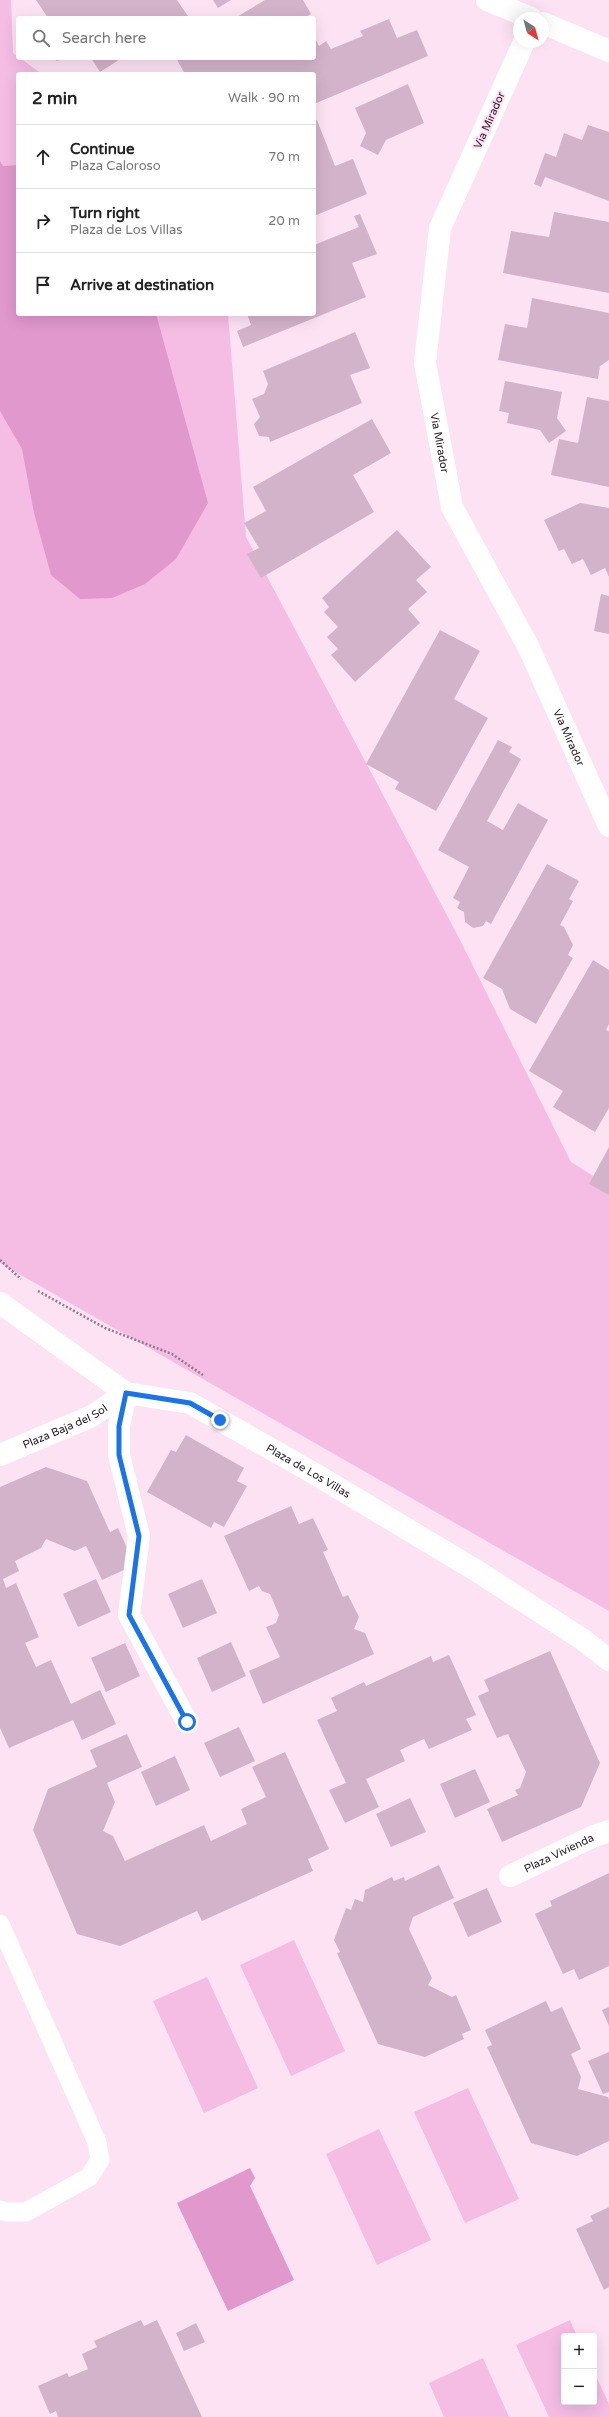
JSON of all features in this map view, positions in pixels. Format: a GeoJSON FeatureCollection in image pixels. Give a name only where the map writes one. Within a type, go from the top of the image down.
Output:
{"type":"FeatureCollection","features":[{"type":"Feature","properties":{"kind":"street"},"geometry":{"type":"LineString","coordinates":[[487,0],[516,12]]}},
{"type":"Feature","properties":{"kind":"street"},"geometry":{"type":"LineString","coordinates":[[549,26],[609,51]]}},
{"type":"Feature","properties":{"kind":"street","name":"Via Mirador"},"geometry":{"type":"LineString","coordinates":[[521,48],[440,228],[425,363],[452,507],[528,646],[609,826]]}},
{"type":"Feature","properties":{"kind":"street","name":"Plaza de Los Villas"},"geometry":{"type":"LineString","coordinates":[[0,1303],[126,1393],[173,1399],[196,1406],[477,1571],[582,1639],[609,1660]]}},
{"type":"Feature","properties":{"kind":"street"},"geometry":{"type":"LineString","coordinates":[[126,1393],[119,1426],[119,1455],[139,1536],[129,1615],[187,1722]]}},
{"type":"Feature","properties":{"kind":"street","name":"Plaza Baja del Sol"},"geometry":{"type":"LineString","coordinates":[[0,1455],[92,1416],[126,1393]]}},
{"type":"Feature","properties":{"kind":"street","name":"Plaza Vivienda"},"geometry":{"type":"LineString","coordinates":[[510,1876],[594,1836],[609,1831]]}},
{"type":"Feature","properties":{"kind":"lane"},"geometry":{"type":"LineString","coordinates":[[0,1924],[97,2142],[100,2160],[89,2177],[26,2212],[6,2212],[0,2210]]}},
{"type":"Feature","properties":{"kind":"shaded area"},"geometry":{"type":"Polygon","coordinates":[[[0,0],[11,0],[13,53],[16,55],[16,60],[23,60],[39,72],[16,72],[16,316],[228,316],[246,537],[458,936],[571,1162],[609,1186],[609,1611],[0,1263],[0,0]]]}},
{"type":"Feature","properties":{"kind":"shaded area"},"geometry":{"type":"Polygon","coordinates":[[[0,161],[3,166],[16,165],[16,316],[157,316],[208,503],[176,559],[145,584],[112,598],[80,599],[51,575],[34,513],[22,449],[0,411],[0,161]]]}},
{"type":"Feature","properties":{"kind":"shaded area"},"geometry":{"type":"Polygon","coordinates":[[[294,1940],[345,2051],[291,2076],[240,1965],[294,1940]]]}},
{"type":"Feature","properties":{"kind":"shaded area"},"geometry":{"type":"Polygon","coordinates":[[[207,1977],[258,2088],[204,2113],[153,2001],[207,1977]]]}},
{"type":"Feature","properties":{"kind":"shaded area"},"geometry":{"type":"Polygon","coordinates":[[[468,2088],[519,2199],[465,2223],[414,2112],[468,2088]]]}},
{"type":"Feature","properties":{"kind":"shaded area"},"geometry":{"type":"Polygon","coordinates":[[[379,2129],[431,2240],[377,2265],[326,2154],[379,2129]]]}},
{"type":"Feature","properties":{"kind":"shaded area"},"geometry":{"type":"Polygon","coordinates":[[[250,2168],[255,2178],[250,2186],[294,2280],[228,2311],[177,2203],[250,2168]]]}},
{"type":"Feature","properties":{"kind":"shaded area"},"geometry":{"type":"Polygon","coordinates":[[[570,2320],[576,2333],[561,2333],[561,2405],[597,2405],[597,2378],[609,2404],[609,2417],[549,2417],[516,2345],[570,2320]]]}},
{"type":"Feature","properties":{"kind":"shaded area"},"geometry":{"type":"Polygon","coordinates":[[[483,2358],[509,2417],[444,2417],[429,2383],[483,2358]]]}},
{"type":"Feature","properties":{"kind":"building"},"geometry":{"type":"Polygon","coordinates":[[[36,0],[177,0],[188,16],[47,16],[36,0]]]}},
{"type":"Feature","properties":{"kind":"building"},"geometry":{"type":"Polygon","coordinates":[[[213,0],[231,0],[218,8],[213,0]]]}},
{"type":"Feature","properties":{"kind":"building"},"geometry":{"type":"Polygon","coordinates":[[[265,0],[303,0],[311,14],[308,16],[238,16],[265,0]]]}},
{"type":"Feature","properties":{"kind":"building"},"geometry":{"type":"Polygon","coordinates":[[[389,19],[397,38],[417,30],[428,56],[316,103],[316,72],[184,72],[177,60],[316,60],[316,40],[319,46],[326,41],[331,49],[363,36],[360,31],[389,19]]]}},
{"type":"Feature","properties":{"kind":"building"},"geometry":{"type":"Polygon","coordinates":[[[92,60],[119,60],[100,72],[92,60]]]}},
{"type":"Feature","properties":{"kind":"building"},"geometry":{"type":"Polygon","coordinates":[[[408,84],[424,123],[386,140],[378,155],[360,146],[366,133],[355,108],[408,84]]]}},
{"type":"Feature","properties":{"kind":"building"},"geometry":{"type":"Polygon","coordinates":[[[316,120],[335,166],[353,159],[367,194],[316,215],[316,120]]]}},
{"type":"Feature","properties":{"kind":"building"},"geometry":{"type":"Polygon","coordinates":[[[588,125],[609,132],[609,201],[545,177],[541,187],[534,184],[545,153],[556,157],[564,133],[582,140],[588,125]]]}},
{"type":"Feature","properties":{"kind":"building"},"geometry":{"type":"Polygon","coordinates":[[[554,212],[609,222],[609,293],[503,273],[511,231],[549,237],[554,212]]]}},
{"type":"Feature","properties":{"kind":"building"},"geometry":{"type":"Polygon","coordinates":[[[360,214],[377,254],[352,263],[366,297],[243,347],[237,331],[251,325],[248,316],[316,316],[316,244],[359,227],[354,216],[360,214]]]}},
{"type":"Feature","properties":{"kind":"building"},"geometry":{"type":"Polygon","coordinates":[[[532,298],[609,313],[609,360],[600,366],[598,379],[498,360],[505,324],[527,328],[532,298]]]}},
{"type":"Feature","properties":{"kind":"building"},"geometry":{"type":"Polygon","coordinates":[[[355,332],[370,368],[350,375],[362,403],[270,442],[269,437],[259,436],[254,424],[260,417],[252,399],[264,394],[268,384],[263,371],[355,332]]]}},
{"type":"Feature","properties":{"kind":"building"},"geometry":{"type":"Polygon","coordinates":[[[505,381],[562,392],[557,418],[566,431],[549,443],[540,430],[507,423],[509,413],[499,411],[505,381]]]}},
{"type":"Feature","properties":{"kind":"building"},"geometry":{"type":"Polygon","coordinates":[[[587,397],[609,401],[609,487],[551,475],[559,439],[578,443],[587,397]]]}},
{"type":"Feature","properties":{"kind":"building"},"geometry":{"type":"Polygon","coordinates":[[[372,419],[391,453],[353,475],[374,512],[261,578],[247,554],[259,548],[244,523],[266,511],[253,487],[372,419]]]}},
{"type":"Feature","properties":{"kind":"building"},"geometry":{"type":"Polygon","coordinates":[[[580,503],[609,508],[609,577],[605,568],[591,575],[583,559],[572,564],[564,549],[559,551],[544,520],[580,503]]]}},
{"type":"Feature","properties":{"kind":"building"},"geometry":{"type":"Polygon","coordinates":[[[397,530],[431,567],[416,580],[427,592],[408,609],[420,623],[355,682],[331,655],[338,649],[327,637],[338,627],[324,612],[329,607],[322,598],[397,530]]]}},
{"type":"Feature","properties":{"kind":"building"},"geometry":{"type":"Polygon","coordinates":[[[601,594],[609,596],[609,634],[594,631],[601,594]]]}},
{"type":"Feature","properties":{"kind":"building"},"geometry":{"type":"Polygon","coordinates":[[[440,630],[480,651],[454,699],[488,718],[436,811],[395,789],[399,782],[366,764],[440,630]]]}},
{"type":"Feature","properties":{"kind":"building"},"geometry":{"type":"Polygon","coordinates":[[[498,740],[512,747],[509,752],[521,759],[487,821],[503,830],[518,803],[548,820],[491,924],[486,921],[483,926],[473,928],[465,922],[464,912],[457,908],[460,902],[453,898],[469,867],[438,850],[498,740]]]}},
{"type":"Feature","properties":{"kind":"building"},"geometry":{"type":"Polygon","coordinates":[[[547,864],[579,881],[569,899],[573,901],[560,925],[564,927],[573,945],[568,955],[573,958],[536,1024],[510,1009],[502,989],[483,978],[547,864]]]}},
{"type":"Feature","properties":{"kind":"building"},"geometry":{"type":"Polygon","coordinates":[[[593,960],[609,970],[609,1024],[606,1030],[609,1031],[609,1108],[595,1132],[553,1107],[563,1091],[529,1071],[593,960]]]}},
{"type":"Feature","properties":{"kind":"building"},"geometry":{"type":"Polygon","coordinates":[[[609,1147],[609,1195],[589,1184],[609,1147]]]}},
{"type":"Feature","properties":{"kind":"building"},"geometry":{"type":"Polygon","coordinates":[[[186,1435],[244,1468],[237,1481],[247,1486],[224,1527],[214,1522],[211,1528],[147,1492],[171,1450],[176,1452],[186,1435]]]}},
{"type":"Feature","properties":{"kind":"building"},"geometry":{"type":"Polygon","coordinates":[[[46,1467],[87,1481],[110,1532],[118,1528],[135,1565],[102,1580],[86,1546],[75,1551],[46,1539],[41,1548],[15,1561],[19,1571],[3,1579],[6,1588],[16,1583],[39,1637],[25,1643],[36,1667],[51,1660],[71,1704],[100,1690],[116,1724],[82,1740],[73,1720],[9,1748],[0,1728],[0,1487],[46,1467]]]}},
{"type":"Feature","properties":{"kind":"building"},"geometry":{"type":"Polygon","coordinates":[[[291,1506],[299,1524],[313,1518],[328,1550],[323,1552],[343,1597],[348,1595],[359,1617],[354,1629],[365,1633],[374,1654],[263,1704],[249,1671],[280,1657],[266,1627],[276,1623],[279,1615],[270,1594],[262,1591],[259,1586],[249,1591],[224,1536],[291,1506]]]}},
{"type":"Feature","properties":{"kind":"building"},"geometry":{"type":"Polygon","coordinates":[[[96,1579],[111,1612],[78,1627],[63,1594],[96,1579]]]}},
{"type":"Feature","properties":{"kind":"building"},"geometry":{"type":"Polygon","coordinates":[[[202,1579],[217,1613],[183,1628],[168,1594],[202,1579]]]}},
{"type":"Feature","properties":{"kind":"building"},"geometry":{"type":"Polygon","coordinates":[[[231,1642],[246,1676],[212,1692],[197,1658],[231,1642]]]}},
{"type":"Feature","properties":{"kind":"building"},"geometry":{"type":"Polygon","coordinates":[[[125,1643],[140,1676],[106,1692],[91,1658],[125,1643]]]}},
{"type":"Feature","properties":{"kind":"building"},"geometry":{"type":"Polygon","coordinates":[[[550,1651],[600,1763],[581,1807],[502,1842],[487,1809],[518,1795],[515,1790],[520,1788],[526,1772],[508,1734],[497,1738],[478,1696],[489,1691],[484,1680],[550,1651]]]}},
{"type":"Feature","properties":{"kind":"building"},"geometry":{"type":"Polygon","coordinates":[[[449,1655],[476,1715],[466,1719],[472,1730],[429,1749],[424,1739],[400,1750],[405,1761],[366,1779],[379,1807],[345,1823],[329,1790],[346,1783],[317,1720],[337,1711],[331,1698],[364,1682],[366,1686],[431,1656],[433,1662],[449,1655]]]}},
{"type":"Feature","properties":{"kind":"building"},"geometry":{"type":"Polygon","coordinates":[[[239,1727],[255,1761],[220,1777],[204,1743],[239,1727]]]}},
{"type":"Feature","properties":{"kind":"building"},"geometry":{"type":"Polygon","coordinates":[[[127,1734],[142,1767],[107,1783],[115,1802],[103,1831],[113,1836],[125,1861],[204,1825],[211,1841],[247,1824],[241,1809],[266,1797],[252,1767],[285,1752],[329,1849],[308,1859],[313,1871],[202,1921],[197,1911],[120,1946],[77,1934],[33,1830],[48,1789],[97,1767],[90,1750],[127,1734]]]}},
{"type":"Feature","properties":{"kind":"building"},"geometry":{"type":"Polygon","coordinates":[[[175,1756],[190,1790],[156,1806],[141,1772],[175,1756]]]}},
{"type":"Feature","properties":{"kind":"building"},"geometry":{"type":"Polygon","coordinates":[[[475,1769],[490,1802],[455,1818],[440,1784],[475,1769]]]}},
{"type":"Feature","properties":{"kind":"building"},"geometry":{"type":"Polygon","coordinates":[[[410,1798],[426,1832],[391,1847],[376,1814],[410,1798]]]}},
{"type":"Feature","properties":{"kind":"building"},"geometry":{"type":"Polygon","coordinates":[[[439,1865],[454,1898],[413,1917],[409,1929],[432,1978],[428,1985],[452,1997],[456,1995],[471,2030],[462,2034],[464,2039],[425,2057],[378,2044],[337,1953],[340,1952],[334,1940],[346,1908],[351,1910],[355,1899],[363,1902],[365,1890],[392,1877],[394,1881],[404,1877],[405,1881],[439,1865]]]}},
{"type":"Feature","properties":{"kind":"building"},"geometry":{"type":"Polygon","coordinates":[[[609,1873],[609,1966],[579,1980],[574,1969],[563,1974],[535,1914],[552,1906],[550,1901],[609,1873]]]}},
{"type":"Feature","properties":{"kind":"building"},"geometry":{"type":"Polygon","coordinates":[[[487,1888],[502,1922],[468,1937],[453,1903],[487,1888]]]}},
{"type":"Feature","properties":{"kind":"building"},"geometry":{"type":"Polygon","coordinates":[[[546,2001],[551,2012],[562,2007],[581,2049],[571,2054],[581,2077],[578,2089],[608,2097],[609,2100],[609,2141],[577,2156],[531,2143],[487,2047],[492,2045],[485,2030],[546,2001]]]}},
{"type":"Feature","properties":{"kind":"building"},"geometry":{"type":"Polygon","coordinates":[[[609,2007],[609,2026],[602,2010],[609,2007]]]}},
{"type":"Feature","properties":{"kind":"building"},"geometry":{"type":"Polygon","coordinates":[[[609,2052],[609,2092],[603,2094],[588,2061],[609,2052]]]}},
{"type":"Feature","properties":{"kind":"building"},"geometry":{"type":"Polygon","coordinates":[[[609,2207],[609,2287],[604,2290],[576,2229],[593,2221],[590,2216],[609,2207]]]}},
{"type":"Feature","properties":{"kind":"building"},"geometry":{"type":"Polygon","coordinates":[[[141,2320],[144,2326],[157,2320],[202,2417],[58,2417],[56,2411],[50,2414],[38,2386],[67,2373],[69,2377],[88,2369],[82,2354],[97,2347],[94,2341],[141,2320]]]}},
{"type":"Feature","properties":{"kind":"building"},"geometry":{"type":"Polygon","coordinates":[[[196,2323],[205,2342],[184,2351],[176,2333],[196,2323]]]}},
{"type":"Feature","properties":{"kind":"route"},"geometry":{"type":"LineString","coordinates":[[187,1722],[129,1615],[139,1536],[119,1455],[119,1426],[126,1393],[173,1399],[190,1403],[220,1420]]}}]}
